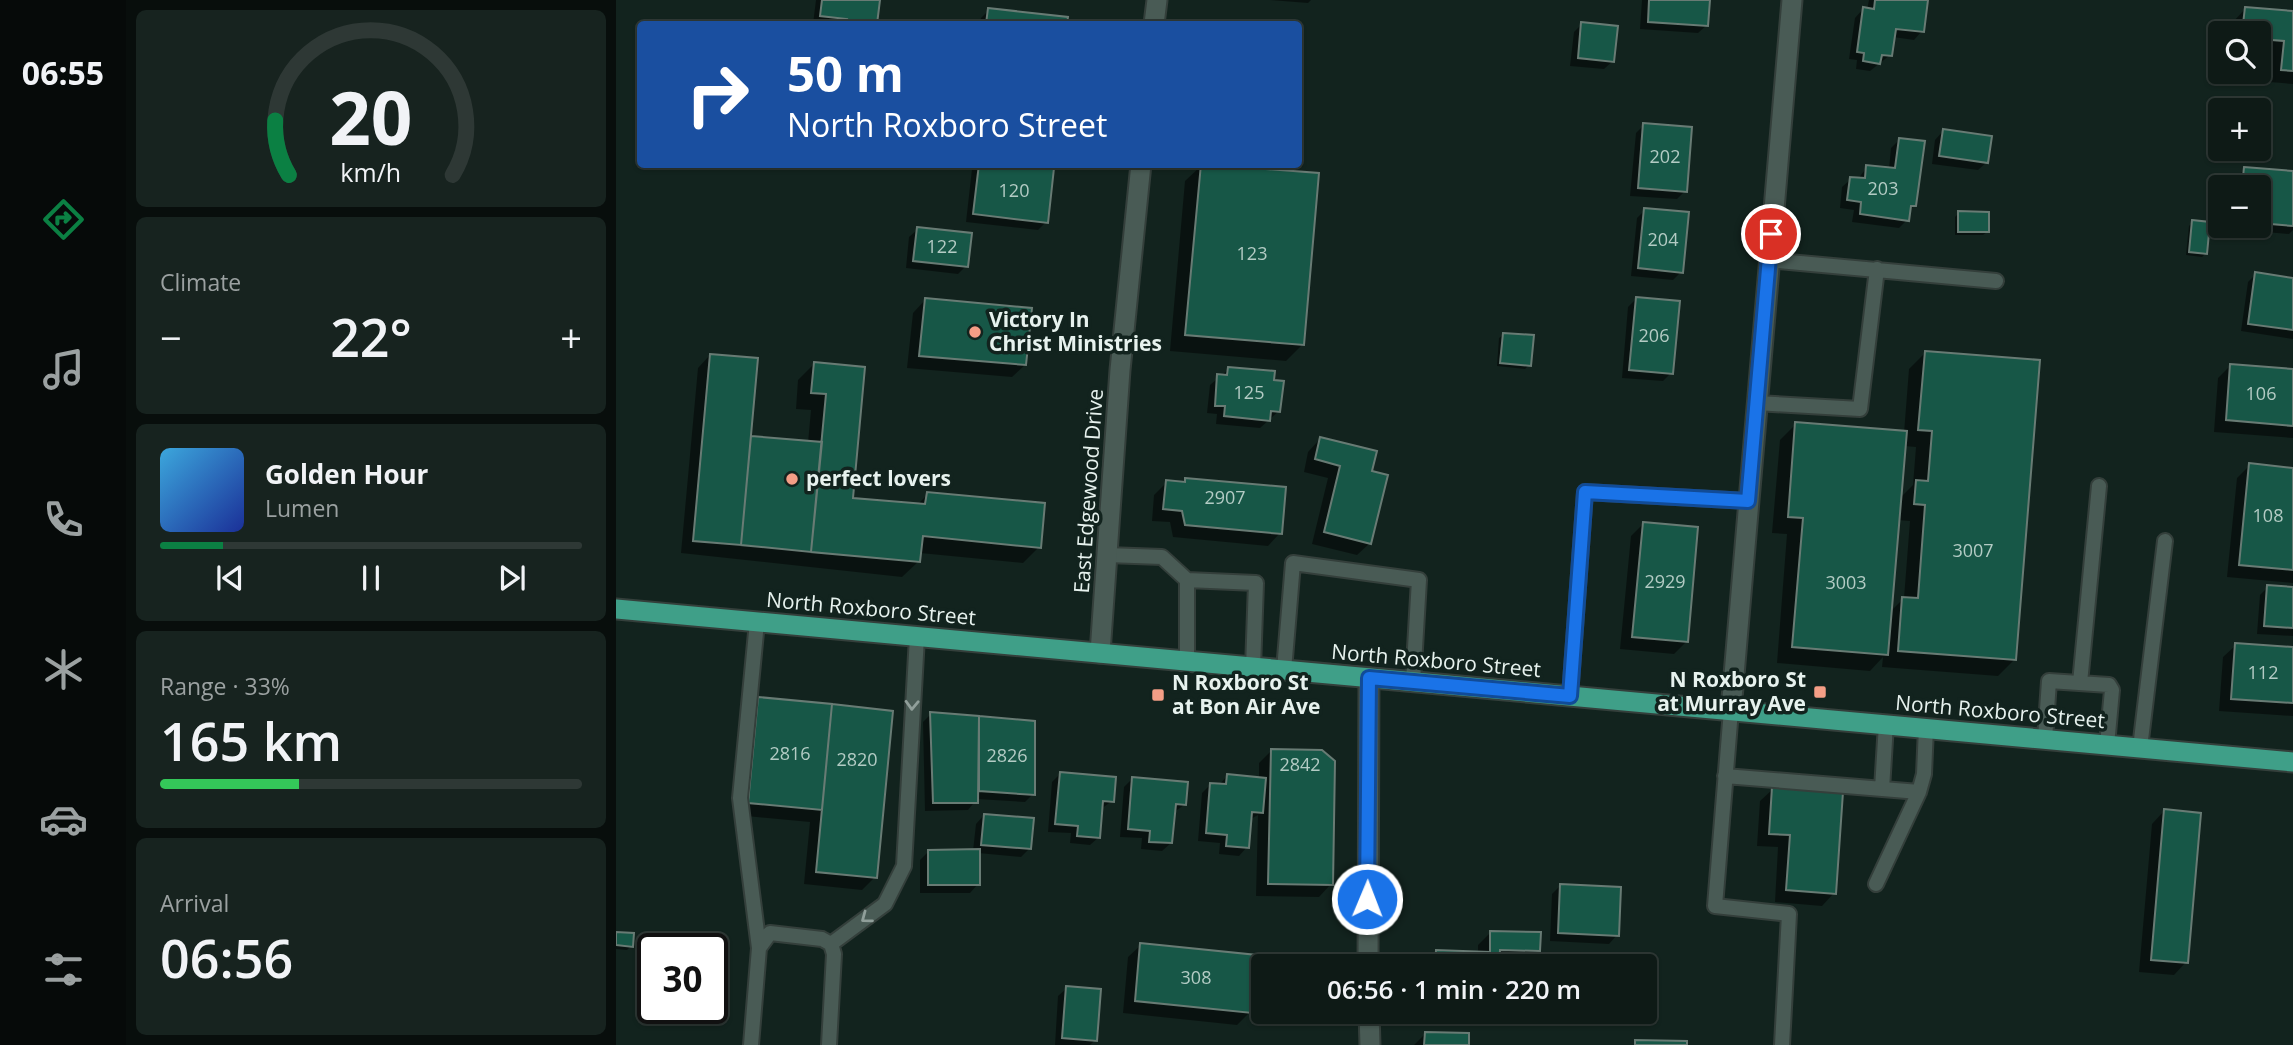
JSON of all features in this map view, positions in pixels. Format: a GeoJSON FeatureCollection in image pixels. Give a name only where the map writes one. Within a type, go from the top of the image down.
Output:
{"type":"FeatureCollection","features":[{"type":"Feature","properties":{"kind":"main road","name":"North Roxboro Street"},"geometry":{"type":"LineString","coordinates":[[616,609],[2293,762]]}},
{"type":"Feature","properties":{"kind":"street"},"geometry":{"type":"LineString","coordinates":[[1154,21],[1157,0]]}},
{"type":"Feature","properties":{"kind":"street"},"geometry":{"type":"LineString","coordinates":[[1731,710],[1792,0]]}},
{"type":"Feature","properties":{"kind":"street","name":"East Edgewood Drive"},"geometry":{"type":"LineString","coordinates":[[1100,653],[1141,168]]}},
{"type":"Feature","properties":{"kind":"street"},"geometry":{"type":"LineString","coordinates":[[1368,954],[1369,678]]}},
{"type":"Feature","properties":{"kind":"street"},"geometry":{"type":"LineString","coordinates":[[1369,1024],[1370,1045]]}},
{"type":"Feature","properties":{"kind":"lane"},"geometry":{"type":"LineString","coordinates":[[1768,260],[1996,281]]}},
{"type":"Feature","properties":{"kind":"lane"},"geometry":{"type":"LineString","coordinates":[[1756,403],[1860,409],[1877,269]]}},
{"type":"Feature","properties":{"kind":"lane"},"geometry":{"type":"LineString","coordinates":[[2080,683],[2099,486]]}},
{"type":"Feature","properties":{"kind":"lane"},"geometry":{"type":"LineString","coordinates":[[1570,696],[1585,492],[1748,501]]}},
{"type":"Feature","properties":{"kind":"lane"},"geometry":{"type":"LineString","coordinates":[[2140,748],[2165,541]]}},
{"type":"Feature","properties":{"kind":"lane"},"geometry":{"type":"LineString","coordinates":[[1107,555],[1162,557],[1187,580],[1256,583],[1253,668]]}},
{"type":"Feature","properties":{"kind":"lane"},"geometry":{"type":"LineString","coordinates":[[1283,670],[1293,563],[1419,580],[1413,682]]}},
{"type":"Feature","properties":{"kind":"lane"},"geometry":{"type":"LineString","coordinates":[[1187,580],[1187,661]]}},
{"type":"Feature","properties":{"kind":"lane"},"geometry":{"type":"LineString","coordinates":[[751,1045],[759,948],[740,799],[757,622]]}},
{"type":"Feature","properties":{"kind":"lane"},"geometry":{"type":"LineString","coordinates":[[831,944],[885,904],[904,866],[917,636]]}},
{"type":"Feature","properties":{"kind":"lane"},"geometry":{"type":"LineString","coordinates":[[2045,739],[2048,683],[2052,680],[2112,686],[2108,745]]}},
{"type":"Feature","properties":{"kind":"lane"},"geometry":{"type":"LineString","coordinates":[[1731,710],[1714,906],[1789,914],[1782,1045]]}},
{"type":"Feature","properties":{"kind":"lane"},"geometry":{"type":"LineString","coordinates":[[1882,789],[1886,724]]}},
{"type":"Feature","properties":{"kind":"lane"},"geometry":{"type":"LineString","coordinates":[[1876,884],[1919,792],[1924,774],[1926,728]]}},
{"type":"Feature","properties":{"kind":"lane"},"geometry":{"type":"LineString","coordinates":[[1725,776],[1919,792]]}},
{"type":"Feature","properties":{"kind":"lane"},"geometry":{"type":"LineString","coordinates":[[759,948],[770,933],[822,939],[831,944],[834,954],[829,1045]]}},
{"type":"Feature","properties":{"kind":"building"},"geometry":{"type":"Polygon","coordinates":[[[822,0],[880,0],[877,21],[847,21],[820,16],[822,0]]]}},
{"type":"Feature","properties":{"kind":"building"},"geometry":{"type":"Polygon","coordinates":[[[1649,0],[1710,0],[1708,26],[1648,22],[1649,0]]]}},
{"type":"Feature","properties":{"kind":"building"},"geometry":{"type":"Polygon","coordinates":[[[1875,0],[1928,0],[1924,32],[1896,29],[1892,56],[1882,55],[1880,64],[1863,61],[1864,53],[1857,52],[1863,7],[1874,9],[1875,0]]]}},
{"type":"Feature","properties":{"kind":"building"},"geometry":{"type":"Polygon","coordinates":[[[2245,7],[2293,11],[2293,71],[2281,70],[2284,41],[2271,40],[2271,21],[2243,21],[2245,7]]]}},
{"type":"Feature","properties":{"kind":"building"},"geometry":{"type":"Polygon","coordinates":[[[988,8],[1068,17],[1067,21],[986,21],[988,8]]]}},
{"type":"Feature","properties":{"kind":"building"},"geometry":{"type":"Polygon","coordinates":[[[1581,22],[1618,26],[1614,62],[1578,58],[1581,22]]]}},
{"type":"Feature","properties":{"kind":"building"},"geometry":{"type":"Polygon","coordinates":[[[1643,123],[1692,127],[1687,192],[1638,188],[1643,123]]]}},
{"type":"Feature","properties":{"kind":"building"},"geometry":{"type":"Polygon","coordinates":[[[1943,129],[1992,136],[1988,163],[1939,156],[1943,129]]]}},
{"type":"Feature","properties":{"kind":"building"},"geometry":{"type":"Polygon","coordinates":[[[1899,138],[1925,141],[1916,206],[1911,206],[1909,221],[1860,214],[1861,202],[1847,200],[1850,177],[1865,178],[1866,165],[1895,168],[1899,138]]]}},
{"type":"Feature","properties":{"kind":"building"},"geometry":{"type":"Polygon","coordinates":[[[2244,167],[2293,171],[2293,226],[2271,224],[2271,175],[2243,175],[2244,167]]]}},
{"type":"Feature","properties":{"kind":"building"},"geometry":{"type":"Polygon","coordinates":[[[979,168],[1054,168],[1048,223],[973,214],[979,168]]]}},
{"type":"Feature","properties":{"kind":"building"},"geometry":{"type":"Polygon","coordinates":[[[1201,168],[1253,168],[1319,173],[1304,345],[1185,335],[1201,168]]]}},
{"type":"Feature","properties":{"kind":"building"},"geometry":{"type":"Polygon","coordinates":[[[1644,208],[1689,212],[1683,273],[1638,268],[1644,208]]]}},
{"type":"Feature","properties":{"kind":"building"},"geometry":{"type":"Polygon","coordinates":[[[1958,211],[1989,212],[1989,232],[1958,232],[1958,211]]]}},
{"type":"Feature","properties":{"kind":"building"},"geometry":{"type":"Polygon","coordinates":[[[2192,220],[2208,222],[2207,254],[2189,252],[2192,220]]]}},
{"type":"Feature","properties":{"kind":"building"},"geometry":{"type":"Polygon","coordinates":[[[917,227],[972,233],[968,267],[913,261],[917,227]]]}},
{"type":"Feature","properties":{"kind":"building"},"geometry":{"type":"Polygon","coordinates":[[[2255,272],[2293,278],[2293,330],[2248,324],[2255,272]]]}},
{"type":"Feature","properties":{"kind":"building"},"geometry":{"type":"Polygon","coordinates":[[[1636,297],[1680,301],[1673,374],[1629,370],[1636,297]]]}},
{"type":"Feature","properties":{"kind":"building","name":"Victory In Christ Ministries"},"geometry":{"type":"Polygon","coordinates":[[[925,298],[1032,308],[1026,365],[919,356],[925,298]]]}},
{"type":"Feature","properties":{"kind":"building"},"geometry":{"type":"Polygon","coordinates":[[[1503,333],[1534,335],[1531,366],[1500,363],[1503,333]]]}},
{"type":"Feature","properties":{"kind":"building"},"geometry":{"type":"Polygon","coordinates":[[[1925,351],[2040,360],[2016,660],[1898,651],[1902,597],[1918,598],[1925,505],[1914,504],[1916,480],[1928,481],[1932,431],[1918,430],[1925,351]]]}},
{"type":"Feature","properties":{"kind":"building"},"geometry":{"type":"Polygon","coordinates":[[[710,354],[758,358],[741,545],[693,541],[710,354]]]}},
{"type":"Feature","properties":{"kind":"building"},"geometry":{"type":"Polygon","coordinates":[[[814,362],[865,367],[853,498],[925,504],[927,492],[1045,503],[1041,548],[923,536],[920,562],[811,552],[826,394],[811,393],[814,362]]]}},
{"type":"Feature","properties":{"kind":"building"},"geometry":{"type":"Polygon","coordinates":[[[2230,364],[2293,369],[2293,426],[2226,420],[2230,364]]]}},
{"type":"Feature","properties":{"kind":"building"},"geometry":{"type":"Polygon","coordinates":[[[1228,367],[1275,371],[1274,380],[1284,381],[1280,412],[1271,411],[1270,421],[1224,416],[1225,406],[1215,406],[1217,374],[1227,375],[1228,367]]]}},
{"type":"Feature","properties":{"kind":"building"},"geometry":{"type":"Polygon","coordinates":[[[1795,422],[1907,431],[1888,655],[1792,647],[1803,518],[1788,517],[1795,422]]]}},
{"type":"Feature","properties":{"kind":"building"},"geometry":{"type":"Polygon","coordinates":[[[751,436],[822,442],[811,552],[741,545],[751,436]]]}},
{"type":"Feature","properties":{"kind":"building"},"geometry":{"type":"Polygon","coordinates":[[[1320,437],[1377,451],[1372,471],[1388,475],[1371,544],[1324,532],[1340,466],[1315,459],[1320,437]]]}},
{"type":"Feature","properties":{"kind":"building"},"geometry":{"type":"Polygon","coordinates":[[[2249,463],[2293,468],[2293,570],[2239,565],[2249,463]]]}},
{"type":"Feature","properties":{"kind":"building"},"geometry":{"type":"Polygon","coordinates":[[[1185,478],[1286,487],[1282,534],[1185,525],[1182,511],[1163,509],[1166,480],[1185,482],[1185,478]]]}},
{"type":"Feature","properties":{"kind":"building"},"geometry":{"type":"Polygon","coordinates":[[[1643,522],[1698,527],[1688,642],[1632,637],[1643,522]]]}},
{"type":"Feature","properties":{"kind":"building"},"geometry":{"type":"Polygon","coordinates":[[[2267,585],[2293,587],[2293,628],[2264,626],[2267,585]]]}},
{"type":"Feature","properties":{"kind":"building"},"geometry":{"type":"Polygon","coordinates":[[[2235,643],[2293,647],[2293,703],[2231,699],[2235,643]]]}},
{"type":"Feature","properties":{"kind":"building"},"geometry":{"type":"Polygon","coordinates":[[[758,697],[832,704],[822,810],[748,803],[758,697]]]}},
{"type":"Feature","properties":{"kind":"building"},"geometry":{"type":"Polygon","coordinates":[[[832,704],[893,711],[877,878],[816,872],[832,704]]]}},
{"type":"Feature","properties":{"kind":"building"},"geometry":{"type":"Polygon","coordinates":[[[930,712],[979,716],[978,803],[933,803],[930,712]]]}},
{"type":"Feature","properties":{"kind":"building"},"geometry":{"type":"Polygon","coordinates":[[[979,716],[1035,721],[1035,795],[979,791],[979,716]]]}},
{"type":"Feature","properties":{"kind":"building"},"geometry":{"type":"Polygon","coordinates":[[[1271,749],[1322,750],[1335,761],[1333,885],[1268,884],[1271,749]]]}},
{"type":"Feature","properties":{"kind":"building"},"geometry":{"type":"Polygon","coordinates":[[[1060,772],[1116,777],[1114,802],[1103,801],[1100,838],[1077,836],[1078,826],[1055,824],[1060,772]]]}},
{"type":"Feature","properties":{"kind":"building"},"geometry":{"type":"Polygon","coordinates":[[[1227,774],[1266,778],[1263,813],[1252,812],[1249,848],[1226,846],[1227,835],[1206,833],[1210,783],[1226,784],[1227,774]]]}},
{"type":"Feature","properties":{"kind":"building"},"geometry":{"type":"Polygon","coordinates":[[[1132,777],[1188,782],[1186,805],[1176,804],[1172,843],[1149,842],[1150,831],[1128,829],[1132,777]]]}},
{"type":"Feature","properties":{"kind":"building"},"geometry":{"type":"Polygon","coordinates":[[[1772,787],[1843,792],[1836,894],[1786,890],[1790,835],[1769,834],[1772,787]]]}},
{"type":"Feature","properties":{"kind":"building"},"geometry":{"type":"Polygon","coordinates":[[[2164,809],[2201,813],[2188,963],[2151,960],[2164,809]]]}},
{"type":"Feature","properties":{"kind":"building"},"geometry":{"type":"Polygon","coordinates":[[[984,814],[1034,818],[1031,849],[981,845],[984,814]]]}},
{"type":"Feature","properties":{"kind":"building"},"geometry":{"type":"Polygon","coordinates":[[[980,849],[980,885],[928,885],[928,850],[980,849]]]}},
{"type":"Feature","properties":{"kind":"building"},"geometry":{"type":"Polygon","coordinates":[[[1560,884],[1621,887],[1619,936],[1558,933],[1560,884]]]}},
{"type":"Feature","properties":{"kind":"building"},"geometry":{"type":"Polygon","coordinates":[[[1490,931],[1541,932],[1540,951],[1500,950],[1500,954],[1436,954],[1436,950],[1490,952],[1490,931]]]}},
{"type":"Feature","properties":{"kind":"building"},"geometry":{"type":"Polygon","coordinates":[[[616,932],[634,933],[633,947],[616,945],[616,932]]]}},
{"type":"Feature","properties":{"kind":"building"},"geometry":{"type":"Polygon","coordinates":[[[1140,943],[1251,954],[1251,1013],[1135,1001],[1140,943]]]}},
{"type":"Feature","properties":{"kind":"building"},"geometry":{"type":"Polygon","coordinates":[[[1066,986],[1101,989],[1097,1041],[1062,1038],[1066,986]]]}},
{"type":"Feature","properties":{"kind":"building"},"geometry":{"type":"Polygon","coordinates":[[[1425,1032],[1469,1033],[1469,1045],[1424,1045],[1425,1032]]]}},
{"type":"Feature","properties":{"kind":"building"},"geometry":{"type":"Polygon","coordinates":[[[1635,1040],[1687,1041],[1687,1045],[1635,1045],[1635,1040]]]}},
{"type":"Feature","properties":{"kind":"place","name":"Victory In Christ Ministries"},"geometry":{"type":"Point","coordinates":[975,332]}},
{"type":"Feature","properties":{"kind":"place","name":"perfect lovers"},"geometry":{"type":"Point","coordinates":[792,479]}},
{"type":"Feature","properties":{"kind":"place","name":"N Roxboro St at Murray Ave"},"geometry":{"type":"Point","coordinates":[1820,692]}},
{"type":"Feature","properties":{"kind":"place","name":"N Roxboro St at Bon Air Ave"},"geometry":{"type":"Point","coordinates":[1158,695]}},
{"type":"Feature","properties":{"kind":"route"},"geometry":{"type":"LineString","coordinates":[[1367,899],[1369,678],[1570,696],[1585,492],[1748,501],[1771,234]]}}]}
